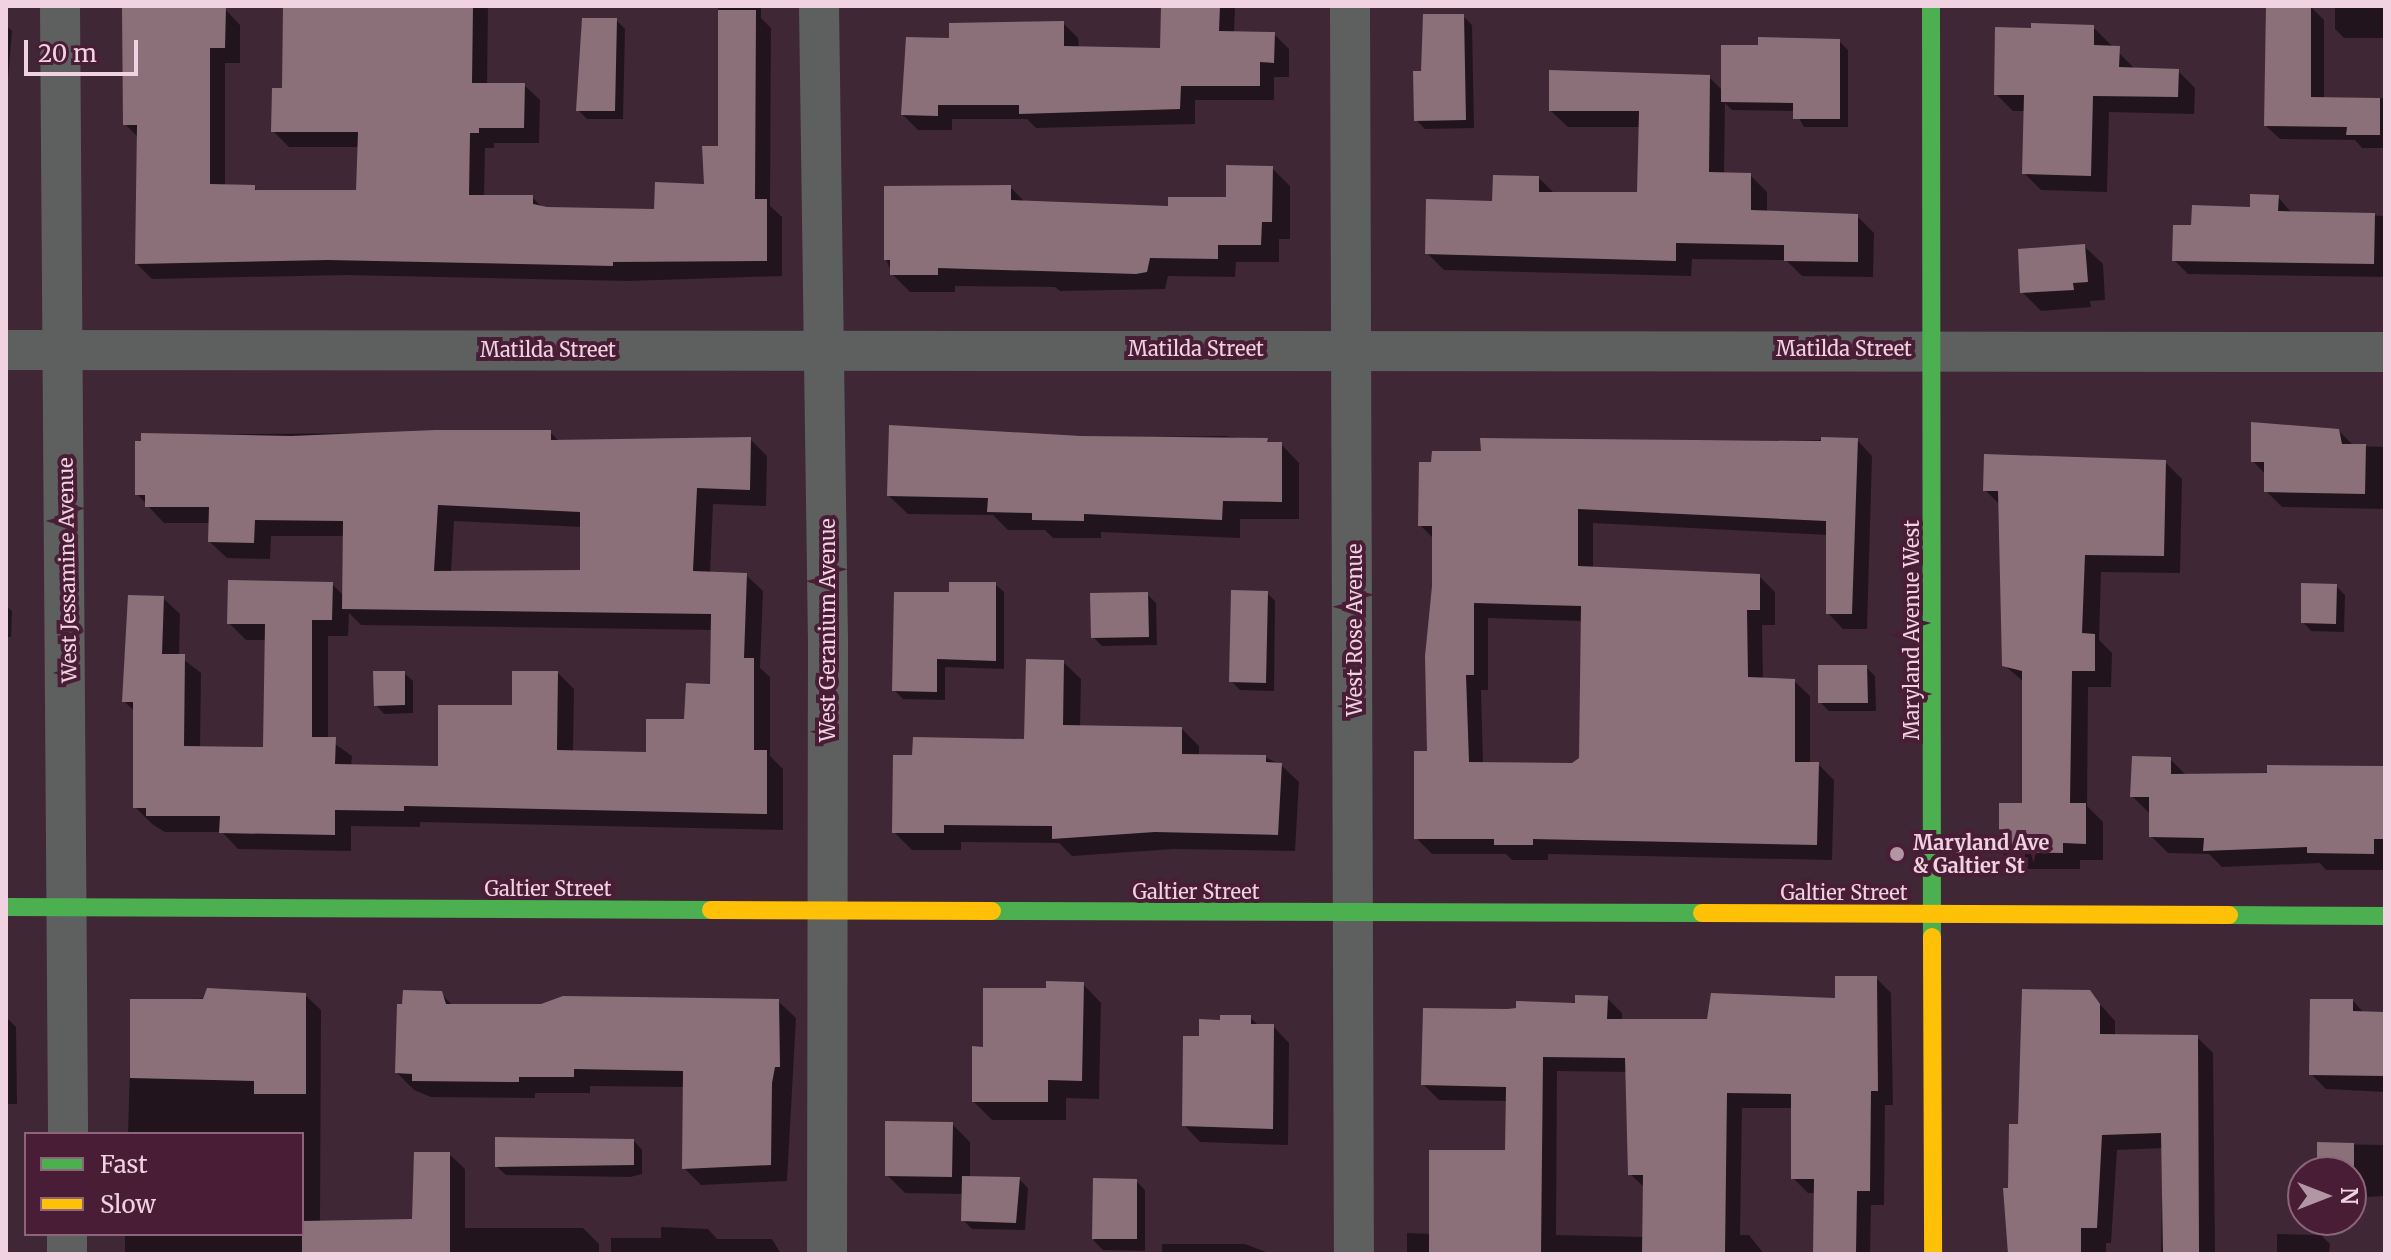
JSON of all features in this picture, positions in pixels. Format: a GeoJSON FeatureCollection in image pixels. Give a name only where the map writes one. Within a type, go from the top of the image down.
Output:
{"type":"FeatureCollection","features":[{"type":"Feature","properties":{"kind":"street","name":"West Jessamine Avenue"},"geometry":{"type":"LineString","coordinates":[[60,6],[69,907],[68,1132]]}},
{"type":"Feature","properties":{"kind":"street","name":"West Geranium Avenue"},"geometry":{"type":"LineString","coordinates":[[819,6],[828,911],[827,1254]]}},
{"type":"Feature","properties":{"kind":"street","name":"West Rose Avenue"},"geometry":{"type":"LineString","coordinates":[[1350,6],[1354,1254]]}},
{"type":"Feature","properties":{"kind":"street","name":"Maryland Avenue West"},"geometry":{"type":"LineString","coordinates":[[1931,6],[1935,914],[1933,1254]]}},
{"type":"Feature","properties":{"kind":"street","name":"Matilda Street"},"geometry":{"type":"LineString","coordinates":[[6,350],[1932,348],[2385,352]]}},
{"type":"Feature","properties":{"kind":"street","name":"Galtier Street"},"geometry":{"type":"LineString","coordinates":[[6,907],[2385,916]]}},
{"type":"Feature","properties":{"kind":"building"},"geometry":{"type":"Polygon","coordinates":[[[122,6],[226,7],[225,48],[210,48],[210,184],[255,185],[255,190],[356,190],[358,132],[271,132],[272,88],[282,88],[283,6],[473,6],[472,83],[525,83],[524,128],[479,128],[479,133],[470,133],[469,195],[533,195],[533,204],[547,207],[654,209],[655,182],[704,184],[702,146],[718,146],[718,10],[756,10],[755,199],[767,199],[767,261],[613,262],[613,266],[328,260],[135,264],[137,125],[123,125],[122,6]]]}},
{"type":"Feature","properties":{"kind":"building"},"geometry":{"type":"Polygon","coordinates":[[[1161,6],[1220,6],[1219,31],[1275,32],[1274,63],[1260,62],[1260,86],[1181,86],[1180,109],[1019,114],[1019,105],[938,105],[938,116],[901,115],[906,37],[949,38],[949,23],[1064,21],[1064,46],[1160,48],[1161,6]]]}},
{"type":"Feature","properties":{"kind":"building"},"geometry":{"type":"Polygon","coordinates":[[[2266,6],[2311,6],[2311,97],[2380,98],[2380,135],[2346,135],[2347,127],[2264,126],[2266,6]]]}},
{"type":"Feature","properties":{"kind":"building"},"geometry":{"type":"Polygon","coordinates":[[[1423,14],[1464,14],[1466,120],[1414,121],[1413,71],[1421,71],[1423,14]]]}},
{"type":"Feature","properties":{"kind":"building"},"geometry":{"type":"Polygon","coordinates":[[[582,18],[617,18],[615,111],[576,111],[582,18]]]}},
{"type":"Feature","properties":{"kind":"building"},"geometry":{"type":"Polygon","coordinates":[[[2031,23],[2094,25],[2094,45],[2120,46],[2119,67],[2179,69],[2178,97],[2093,96],[2091,176],[2022,174],[2024,95],[1994,95],[1995,27],[2031,28],[2031,23]]]}},
{"type":"Feature","properties":{"kind":"building"},"geometry":{"type":"Polygon","coordinates":[[[1758,37],[1840,39],[1840,119],[1793,119],[1793,103],[1721,102],[1721,45],[1758,45],[1758,37]]]}},
{"type":"Feature","properties":{"kind":"building"},"geometry":{"type":"Polygon","coordinates":[[[1549,70],[1710,75],[1709,172],[1751,173],[1751,210],[1858,214],[1858,262],[1784,261],[1784,245],[1676,243],[1676,261],[1425,254],[1426,199],[1492,201],[1493,175],[1539,176],[1539,192],[1637,192],[1639,111],[1549,111],[1549,70]]]}},
{"type":"Feature","properties":{"kind":"building"},"geometry":{"type":"Polygon","coordinates":[[[1226,165],[1273,166],[1272,222],[1262,222],[1261,245],[1218,245],[1218,259],[1150,258],[1147,272],[1136,274],[938,268],[938,275],[890,275],[890,260],[884,260],[884,186],[1011,185],[1011,200],[1168,206],[1168,197],[1226,197],[1226,165]]]}},
{"type":"Feature","properties":{"kind":"building"},"geometry":{"type":"Polygon","coordinates":[[[2250,194],[2279,195],[2278,211],[2375,213],[2374,264],[2172,261],[2173,225],[2191,225],[2192,205],[2250,207],[2250,194]]]}},
{"type":"Feature","properties":{"kind":"building"},"geometry":{"type":"Polygon","coordinates":[[[2085,244],[2088,282],[2073,283],[2074,290],[2020,293],[2018,249],[2085,244]]]}},
{"type":"Feature","properties":{"kind":"building"},"geometry":{"type":"Polygon","coordinates":[[[2251,422],[2339,429],[2342,444],[2366,444],[2365,494],[2264,492],[2264,462],[2251,462],[2251,422]]]}},
{"type":"Feature","properties":{"kind":"building"},"geometry":{"type":"Polygon","coordinates":[[[889,425],[1081,436],[1268,438],[1267,442],[1282,442],[1282,502],[1223,501],[1222,520],[1084,514],[1084,521],[1032,520],[1032,513],[987,512],[988,498],[887,496],[889,425]]]}},
{"type":"Feature","properties":{"kind":"building"},"geometry":{"type":"Polygon","coordinates":[[[436,430],[551,430],[551,440],[751,437],[750,490],[697,488],[693,571],[747,573],[744,658],[754,658],[754,750],[767,750],[767,814],[404,806],[404,811],[335,810],[335,835],[219,833],[220,816],[146,816],[146,808],[133,808],[133,702],[122,702],[128,595],[164,596],[162,654],[185,654],[184,746],[263,747],[265,624],[227,624],[228,580],[333,582],[332,620],[312,620],[312,737],[336,737],[335,764],[438,766],[438,705],[512,705],[512,671],[558,671],[557,750],[646,752],[646,719],[684,719],[686,683],[710,684],[711,614],[342,609],[343,521],[255,520],[254,543],[208,542],[209,507],[145,507],[145,495],[135,495],[135,441],[141,441],[141,433],[291,436],[436,430]],[[438,505],[434,571],[580,570],[580,512],[438,505]]]}},
{"type":"Feature","properties":{"kind":"building"},"geometry":{"type":"Polygon","coordinates":[[[1821,437],[1858,438],[1852,614],[1826,614],[1826,521],[1578,509],[1578,566],[1760,574],[1760,610],[1747,610],[1748,677],[1795,679],[1795,762],[1819,762],[1817,845],[1533,839],[1533,845],[1494,845],[1494,839],[1414,839],[1414,751],[1427,751],[1425,656],[1432,586],[1432,526],[1418,526],[1419,462],[1431,462],[1432,451],[1481,451],[1480,438],[1821,441],[1821,437]],[[1474,603],[1474,675],[1466,675],[1469,762],[1572,763],[1579,758],[1581,606],[1474,603]]]}},
{"type":"Feature","properties":{"kind":"building"},"geometry":{"type":"Polygon","coordinates":[[[1984,454],[2166,460],[2164,556],[2085,555],[2082,633],[2095,634],[2095,671],[2072,671],[2070,803],[2086,803],[2086,844],[2063,843],[2063,853],[1999,852],[1999,803],[2022,803],[2022,671],[2002,666],[1998,491],[1983,491],[1984,454]]]}},
{"type":"Feature","properties":{"kind":"building"},"geometry":{"type":"Polygon","coordinates":[[[949,582],[996,582],[996,661],[937,659],[937,692],[892,691],[894,592],[949,592],[949,582]]]}},
{"type":"Feature","properties":{"kind":"building"},"geometry":{"type":"Polygon","coordinates":[[[2301,583],[2337,584],[2336,624],[2301,623],[2301,583]]]}},
{"type":"Feature","properties":{"kind":"building"},"geometry":{"type":"Polygon","coordinates":[[[1231,590],[1268,591],[1266,683],[1229,682],[1231,590]]]}},
{"type":"Feature","properties":{"kind":"building"},"geometry":{"type":"Polygon","coordinates":[[[1148,592],[1149,637],[1091,638],[1090,593],[1148,592]]]}},
{"type":"Feature","properties":{"kind":"building"},"geometry":{"type":"Polygon","coordinates":[[[1026,659],[1064,660],[1063,725],[1182,727],[1182,754],[1266,755],[1266,762],[1282,763],[1278,835],[1155,832],[1052,839],[1052,826],[944,825],[944,833],[892,833],[893,755],[912,755],[913,737],[1024,739],[1026,659]]]}},
{"type":"Feature","properties":{"kind":"building"},"geometry":{"type":"Polygon","coordinates":[[[1818,665],[1867,665],[1868,703],[1818,703],[1818,665]]]}},
{"type":"Feature","properties":{"kind":"building"},"geometry":{"type":"Polygon","coordinates":[[[373,671],[405,671],[405,705],[374,706],[373,671]]]}},
{"type":"Feature","properties":{"kind":"building"},"geometry":{"type":"Polygon","coordinates":[[[2132,756],[2171,757],[2171,774],[2267,773],[2267,765],[2383,766],[2383,839],[2374,839],[2374,854],[2307,853],[2307,847],[2203,851],[2204,838],[2149,837],[2149,797],[2130,797],[2132,756]]]}},
{"type":"Feature","properties":{"kind":"building"},"geometry":{"type":"Polygon","coordinates":[[[1835,976],[1877,976],[1878,1091],[1871,1091],[1870,1191],[1857,1191],[1856,1254],[1813,1254],[1814,1179],[1791,1179],[1791,1094],[1727,1093],[1725,1254],[1642,1254],[1643,1175],[1628,1175],[1625,1058],[1543,1057],[1541,1254],[1429,1254],[1429,1150],[1505,1150],[1506,1087],[1421,1085],[1423,1008],[1507,1009],[1516,1008],[1516,1001],[1575,1003],[1575,995],[1608,996],[1607,1019],[1707,1019],[1711,993],[1835,998],[1835,976]]]}},
{"type":"Feature","properties":{"kind":"building"},"geometry":{"type":"Polygon","coordinates":[[[1046,981],[1084,982],[1082,1081],[1048,1080],[1048,1102],[972,1102],[972,1046],[983,1047],[983,988],[1046,988],[1046,981]]]}},
{"type":"Feature","properties":{"kind":"building"},"geometry":{"type":"Polygon","coordinates":[[[207,988],[306,993],[306,1094],[254,1094],[254,1081],[130,1078],[130,999],[203,999],[207,988]]]}},
{"type":"Feature","properties":{"kind":"building"},"geometry":{"type":"Polygon","coordinates":[[[2022,989],[2090,990],[2100,1004],[2100,1034],[2198,1035],[2199,1254],[2163,1254],[2161,1133],[2102,1135],[2097,1228],[2081,1228],[2081,1254],[2008,1254],[2003,1188],[2008,1188],[2009,1124],[2018,1124],[2022,989]]]}},
{"type":"Feature","properties":{"kind":"building"},"geometry":{"type":"Polygon","coordinates":[[[403,990],[442,991],[446,1004],[541,1004],[563,996],[779,999],[780,1067],[775,1067],[772,1083],[771,1165],[682,1169],[683,1071],[574,1069],[574,1077],[519,1077],[519,1082],[412,1081],[412,1074],[395,1073],[397,1004],[402,1004],[403,990]]]}},
{"type":"Feature","properties":{"kind":"building"},"geometry":{"type":"Polygon","coordinates":[[[2310,999],[2353,999],[2353,1011],[2385,1012],[2385,1076],[2309,1075],[2310,999]]]}},
{"type":"Feature","properties":{"kind":"building"},"geometry":{"type":"Polygon","coordinates":[[[1220,1015],[1251,1015],[1251,1024],[1274,1024],[1273,1129],[1182,1126],[1183,1036],[1199,1036],[1199,1019],[1220,1020],[1220,1015]]]}},
{"type":"Feature","properties":{"kind":"building"},"geometry":{"type":"Polygon","coordinates":[[[885,1121],[953,1122],[952,1177],[885,1176],[885,1121]]]}},
{"type":"Feature","properties":{"kind":"building"},"geometry":{"type":"Polygon","coordinates":[[[495,1137],[634,1139],[634,1165],[495,1167],[495,1137]]]}},
{"type":"Feature","properties":{"kind":"building"},"geometry":{"type":"Polygon","coordinates":[[[2317,1142],[2354,1143],[2354,1156],[2317,1156],[2317,1142]]]}},
{"type":"Feature","properties":{"kind":"building"},"geometry":{"type":"Polygon","coordinates":[[[414,1152],[450,1152],[450,1254],[302,1254],[304,1221],[412,1219],[414,1152]]]}},
{"type":"Feature","properties":{"kind":"building"},"geometry":{"type":"Polygon","coordinates":[[[962,1176],[1020,1177],[1016,1223],[961,1221],[962,1176]]]}},
{"type":"Feature","properties":{"kind":"building"},"geometry":{"type":"Polygon","coordinates":[[[1093,1178],[1137,1179],[1137,1239],[1092,1239],[1093,1178]]]}},
{"type":"Feature","properties":{"kind":"traffic: fast"},"geometry":{"type":"LineString","coordinates":[[1931,6],[1932,937]]}},
{"type":"Feature","properties":{"kind":"traffic: fast"},"geometry":{"type":"LineString","coordinates":[[6,907],[711,910]]}},
{"type":"Feature","properties":{"kind":"traffic: fast"},"geometry":{"type":"LineString","coordinates":[[992,911],[1702,913]]}},
{"type":"Feature","properties":{"kind":"traffic: fast"},"geometry":{"type":"LineString","coordinates":[[2229,915],[2385,916]]}},
{"type":"Feature","properties":{"kind":"traffic: slow"},"geometry":{"type":"LineString","coordinates":[[711,910],[992,911]]}},
{"type":"Feature","properties":{"kind":"traffic: slow"},"geometry":{"type":"LineString","coordinates":[[1702,913],[2229,915]]}},
{"type":"Feature","properties":{"kind":"traffic: slow"},"geometry":{"type":"LineString","coordinates":[[1932,937],[1933,1254]]}},
{"type":"Feature","properties":{"kind":"place","name":"Maryland Ave & Galtier St"},"geometry":{"type":"Point","coordinates":[1897,854]}}]}
